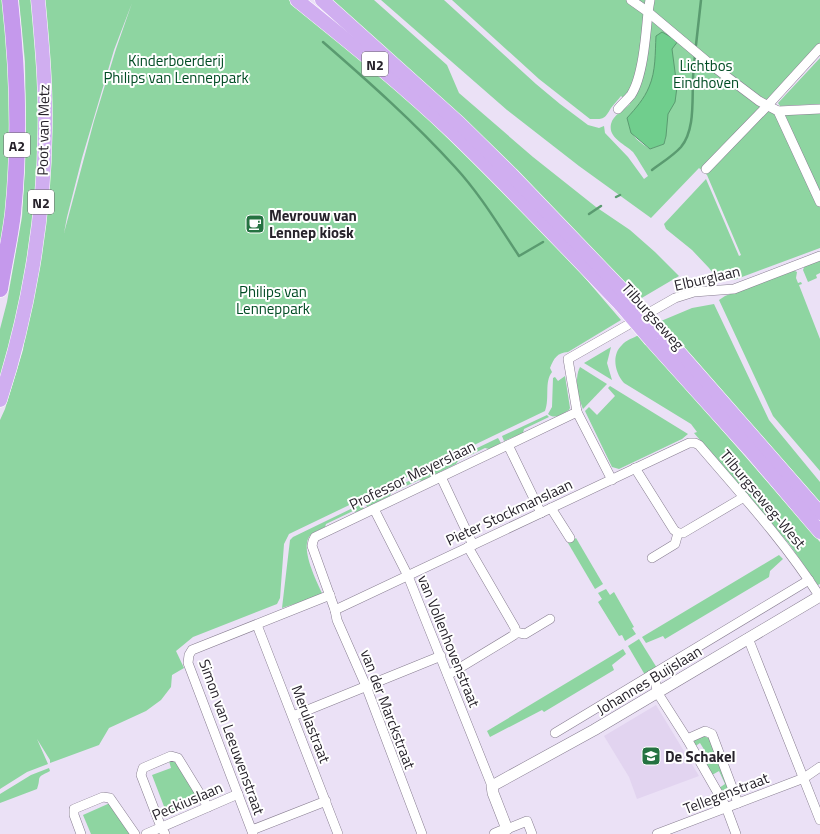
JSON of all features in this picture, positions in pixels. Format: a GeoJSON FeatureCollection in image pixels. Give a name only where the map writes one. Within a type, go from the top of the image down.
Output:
{"type":"FeatureCollection","features":[{"type":"Feature","properties":{"kind":"highway","name":"Poot van Metz"},"geometry":{"type":"LineString","coordinates":[[0,289],[12,215],[16,167],[16,63],[10,0]]}},
{"type":"Feature","properties":{"kind":"highway","name":"Poot van Metz"},"geometry":{"type":"LineString","coordinates":[[0,400],[21,325],[40,220],[45,131],[44,62],[38,0]]}},
{"type":"Feature","properties":{"kind":"highway","name":"N2"},"geometry":{"type":"LineString","coordinates":[[297,0],[455,127]]}},
{"type":"Feature","properties":{"kind":"highway","name":"N2"},"geometry":{"type":"LineString","coordinates":[[322,0],[455,127]]}},
{"type":"Feature","properties":{"kind":"highway","name":"Tilburgseweg"},"geometry":{"type":"LineString","coordinates":[[455,127],[512,192],[626,303],[820,513]]}},
{"type":"Feature","properties":{"kind":"highway","name":"Tilburgseweg"},"geometry":{"type":"LineString","coordinates":[[657,337],[820,532]]}},
{"type":"Feature","properties":{"kind":"street"},"geometry":{"type":"LineString","coordinates":[[618,109],[631,94],[639,76],[650,0]]}},
{"type":"Feature","properties":{"kind":"street"},"geometry":{"type":"LineString","coordinates":[[633,1],[710,64],[759,101],[778,111],[820,108]]}},
{"type":"Feature","properties":{"kind":"street"},"geometry":{"type":"LineString","coordinates":[[706,169],[768,106],[820,48]]}},
{"type":"Feature","properties":{"kind":"street"},"geometry":{"type":"LineString","coordinates":[[778,111],[820,202]]}},
{"type":"Feature","properties":{"kind":"street","name":"Elburglaan"},"geometry":{"type":"LineString","coordinates":[[578,412],[568,359],[676,298],[694,292],[734,289],[820,256]]}},
{"type":"Feature","properties":{"kind":"street"},"geometry":{"type":"LineString","coordinates":[[578,412],[612,480]]}},
{"type":"Feature","properties":{"kind":"street","name":"Professor Meyerslaan"},"geometry":{"type":"LineString","coordinates":[[330,595],[312,546],[315,537],[578,412]]}},
{"type":"Feature","properties":{"kind":"street","name":"Pieter Stockmanslaan"},"geometry":{"type":"LineString","coordinates":[[336,610],[635,468],[689,443],[695,443]]}},
{"type":"Feature","properties":{"kind":"street","name":"Tilburgseweg-West"},"geometry":{"type":"LineString","coordinates":[[695,443],[699,445],[786,548],[820,596]]}},
{"type":"Feature","properties":{"kind":"street"},"geometry":{"type":"LineString","coordinates":[[508,445],[541,513]]}},
{"type":"Feature","properties":{"kind":"street"},"geometry":{"type":"LineString","coordinates":[[635,468],[674,530],[678,533],[683,533],[744,497]]}},
{"type":"Feature","properties":{"kind":"street"},"geometry":{"type":"LineString","coordinates":[[441,477],[470,546],[515,628],[514,635],[448,675]]}},
{"type":"Feature","properties":{"kind":"street"},"geometry":{"type":"LineString","coordinates":[[551,508],[570,538]]}},
{"type":"Feature","properties":{"kind":"street","name":"van Vollenhovenstraat"},"geometry":{"type":"LineString","coordinates":[[374,509],[408,576],[492,786]]}},
{"type":"Feature","properties":{"kind":"street"},"geometry":{"type":"LineString","coordinates":[[652,558],[675,544],[678,533]]}},
{"type":"Feature","properties":{"kind":"street","name":"Johannes Buijslaan"},"geometry":{"type":"LineString","coordinates":[[555,733],[809,580]]}},
{"type":"Feature","properties":{"kind":"street"},"geometry":{"type":"LineString","coordinates":[[257,625],[330,595]]}},
{"type":"Feature","properties":{"kind":"street","name":"van der Marckstraat"},"geometry":{"type":"LineString","coordinates":[[330,595],[336,610],[337,620],[366,686],[422,834]]}},
{"type":"Feature","properties":{"kind":"street","name":"Johannes Buijslaan"},"geometry":{"type":"LineString","coordinates":[[492,786],[594,730],[820,596]]}},
{"type":"Feature","properties":{"kind":"street"},"geometry":{"type":"LineString","coordinates":[[515,632],[525,634],[550,619]]}},
{"type":"Feature","properties":{"kind":"street","name":"Simon van Leeuwenstraat"},"geometry":{"type":"LineString","coordinates":[[252,832],[188,663],[189,655],[192,650],[257,625]]}},
{"type":"Feature","properties":{"kind":"street","name":"Merulastraat"},"geometry":{"type":"LineString","coordinates":[[257,625],[338,834]]}},
{"type":"Feature","properties":{"kind":"street"},"geometry":{"type":"LineString","coordinates":[[748,638],[820,820]]}},
{"type":"Feature","properties":{"kind":"street"},"geometry":{"type":"LineString","coordinates":[[293,716],[441,656]]}},
{"type":"Feature","properties":{"kind":"street"},"geometry":{"type":"LineString","coordinates":[[651,675],[656,684],[657,692],[687,739],[726,807],[736,834]]}},
{"type":"Feature","properties":{"kind":"street"},"geometry":{"type":"LineString","coordinates":[[687,739],[705,731],[712,734],[738,803]]}},
{"type":"Feature","properties":{"kind":"street"},"geometry":{"type":"LineString","coordinates":[[163,831],[141,775],[143,768],[172,756],[178,758],[208,807]]}},
{"type":"Feature","properties":{"kind":"street","name":"Tellegenstraat"},"geometry":{"type":"LineString","coordinates":[[657,834],[804,778],[820,767]]}},
{"type":"Feature","properties":{"kind":"street"},"geometry":{"type":"LineString","coordinates":[[492,786],[493,793],[507,829]]}},
{"type":"Feature","properties":{"kind":"street","name":"Peckiuslaan"},"geometry":{"type":"LineString","coordinates":[[146,834],[163,831],[208,807],[238,794]]}},
{"type":"Feature","properties":{"kind":"street"},"geometry":{"type":"LineString","coordinates":[[81,834],[74,815],[74,809],[103,797],[110,798],[135,834]]}},
{"type":"Feature","properties":{"kind":"street"},"geometry":{"type":"LineString","coordinates":[[252,832],[326,800]]}},
{"type":"Feature","properties":{"kind":"street"},"geometry":{"type":"LineString","coordinates":[[495,834],[527,821],[532,834]]}},
{"type":"Feature","properties":{"kind":"shaded area"},"geometry":{"type":"Polygon","coordinates":[[[662,32],[678,41],[672,49],[677,87],[675,102],[668,114],[664,144],[650,149],[631,133],[627,118],[637,107],[649,87],[654,68],[656,36],[662,32]]]}},
{"type":"Feature","properties":{"kind":"shaded area","name":"De Schakel"},"geometry":{"type":"Polygon","coordinates":[[[656,705],[699,776],[637,799],[629,777],[604,736],[656,705]]]}},
{"type":"Feature","properties":{"kind":"green space"},"geometry":{"type":"Polygon","coordinates":[[[0,0],[4,0],[10,63],[11,166],[0,254],[0,0]]]}},
{"type":"Feature","properties":{"kind":"green space"},"geometry":{"type":"Polygon","coordinates":[[[19,0],[32,0],[39,62],[40,130],[35,219],[20,305],[0,384],[0,329],[7,302],[22,217],[25,168],[25,62],[19,0]]]}},
{"type":"Feature","properties":{"kind":"green space","name":"Philips van Lenneppark"},"geometry":{"type":"Polygon","coordinates":[[[42,0],[289,0],[383,77],[432,121],[549,236],[621,320],[568,352],[559,355],[555,359],[550,368],[552,372],[548,380],[545,411],[289,534],[284,544],[280,598],[277,604],[193,637],[176,651],[184,668],[172,675],[171,687],[161,700],[146,711],[109,728],[99,745],[50,763],[50,760],[37,739],[48,764],[27,772],[0,789],[0,420],[5,409],[23,350],[43,220],[42,0]],[[132,3],[114,50],[82,158],[64,233],[94,121],[132,3]]]}},
{"type":"Feature","properties":{"kind":"green space"},"geometry":{"type":"Polygon","coordinates":[[[327,0],[374,0],[447,65],[459,93],[533,157],[596,207],[630,230],[679,276],[640,299],[327,0]]]}},
{"type":"Feature","properties":{"kind":"green space","name":"Lichtbos Eindhoven"},"geometry":{"type":"Polygon","coordinates":[[[381,0],[444,0],[560,104],[588,125],[599,128],[604,126],[605,133],[628,157],[644,179],[648,176],[635,155],[615,137],[611,129],[611,124],[614,118],[630,104],[621,96],[605,117],[601,119],[590,119],[539,79],[452,0],[820,0],[820,54],[774,103],[782,115],[820,198],[820,248],[734,280],[718,280],[692,250],[666,229],[664,224],[706,179],[739,256],[741,255],[707,175],[699,168],[651,218],[579,166],[507,110],[381,0]],[[628,118],[630,129],[634,136],[650,149],[664,144],[666,137],[628,118]]]}},
{"type":"Feature","properties":{"kind":"green space"},"geometry":{"type":"Polygon","coordinates":[[[820,58],[820,104],[780,106],[778,103],[820,58]]]}},
{"type":"Feature","properties":{"kind":"green space"},"geometry":{"type":"Polygon","coordinates":[[[820,112],[820,193],[784,113],[820,112]]]}},
{"type":"Feature","properties":{"kind":"green space"},"geometry":{"type":"Polygon","coordinates":[[[820,259],[820,273],[816,275],[817,278],[808,282],[803,270],[805,265],[820,259]]]}},
{"type":"Feature","properties":{"kind":"green space"},"geometry":{"type":"Polygon","coordinates":[[[793,270],[797,272],[796,278],[798,283],[801,282],[802,284],[799,285],[820,339],[820,471],[773,416],[719,300],[725,296],[793,270]]]}},
{"type":"Feature","properties":{"kind":"green space"},"geometry":{"type":"Polygon","coordinates":[[[714,304],[769,420],[820,482],[820,502],[661,321],[692,308],[714,304]]]}},
{"type":"Feature","properties":{"kind":"green space"},"geometry":{"type":"Polygon","coordinates":[[[639,335],[820,542],[820,584],[818,585],[789,544],[694,433],[697,432],[691,424],[624,383],[621,379],[618,374],[615,359],[616,354],[624,343],[639,335]]]}},
{"type":"Feature","properties":{"kind":"green space"},"geometry":{"type":"Polygon","coordinates":[[[611,347],[607,363],[612,380],[584,363],[611,347]]]}},
{"type":"Feature","properties":{"kind":"green space"},"geometry":{"type":"Polygon","coordinates":[[[580,367],[607,384],[583,409],[577,388],[577,377],[580,367]]]}},
{"type":"Feature","properties":{"kind":"green space"},"geometry":{"type":"Polygon","coordinates":[[[565,376],[570,408],[558,416],[551,416],[548,414],[552,407],[553,378],[555,377],[558,381],[565,376]]]}},
{"type":"Feature","properties":{"kind":"green space"},"geometry":{"type":"Polygon","coordinates":[[[610,386],[688,434],[682,439],[619,469],[612,467],[585,411],[589,407],[597,415],[615,396],[608,388],[610,386]]]}},
{"type":"Feature","properties":{"kind":"green space"},"geometry":{"type":"Polygon","coordinates":[[[547,415],[549,417],[524,429],[523,433],[504,441],[502,436],[547,415]]]}},
{"type":"Feature","properties":{"kind":"green space"},"geometry":{"type":"Polygon","coordinates":[[[498,438],[501,443],[489,449],[485,448],[422,481],[419,480],[391,493],[390,496],[367,507],[365,502],[498,438]]]}},
{"type":"Feature","properties":{"kind":"green space"},"geometry":{"type":"Polygon","coordinates":[[[361,504],[364,509],[356,512],[353,511],[326,524],[325,527],[314,532],[309,537],[307,543],[308,557],[322,593],[319,596],[282,608],[290,540],[293,537],[361,504]]]}},
{"type":"Feature","properties":{"kind":"green space"},"geometry":{"type":"Polygon","coordinates":[[[576,538],[603,584],[595,589],[568,543],[576,538]]]}},
{"type":"Feature","properties":{"kind":"green space"},"geometry":{"type":"Polygon","coordinates":[[[779,555],[783,559],[770,571],[769,577],[665,639],[663,636],[646,643],[642,637],[779,555]]]}},
{"type":"Feature","properties":{"kind":"green space"},"geometry":{"type":"Polygon","coordinates":[[[606,589],[610,595],[614,592],[634,627],[632,628],[636,634],[625,641],[622,635],[619,636],[598,602],[602,599],[598,593],[606,589]]]}},
{"type":"Feature","properties":{"kind":"green space"},"geometry":{"type":"Polygon","coordinates":[[[639,639],[657,668],[645,675],[628,646],[639,639]]]}},
{"type":"Feature","properties":{"kind":"green space"},"geometry":{"type":"Polygon","coordinates":[[[623,649],[626,654],[612,665],[614,670],[544,712],[542,710],[490,737],[487,731],[623,649]]]}},
{"type":"Feature","properties":{"kind":"green space"},"geometry":{"type":"Polygon","coordinates":[[[703,736],[709,738],[728,787],[724,791],[719,788],[725,784],[719,771],[712,775],[699,754],[705,751],[700,743],[694,747],[693,743],[695,739],[703,736]]]}},
{"type":"Feature","properties":{"kind":"green space"},"geometry":{"type":"Polygon","coordinates":[[[172,760],[178,763],[200,802],[162,818],[159,812],[165,809],[152,775],[171,768],[169,761],[172,760]]]}},
{"type":"Feature","properties":{"kind":"green space"},"geometry":{"type":"Polygon","coordinates":[[[49,768],[50,771],[39,778],[37,789],[0,803],[0,794],[31,775],[49,768]]]}},
{"type":"Feature","properties":{"kind":"green space"},"geometry":{"type":"Polygon","coordinates":[[[110,803],[130,834],[91,834],[83,815],[110,803]]]}},
{"type":"Feature","properties":{"kind":"waterway"},"geometry":{"type":"LineString","coordinates":[[696,45],[701,0]]}},
{"type":"Feature","properties":{"kind":"waterway"},"geometry":{"type":"LineString","coordinates":[[323,42],[407,118],[455,167],[481,199],[519,256],[543,242]]}},
{"type":"Feature","properties":{"kind":"waterway"},"geometry":{"type":"LineString","coordinates":[[652,170],[681,147],[689,132],[692,115],[695,56]]}},
{"type":"Feature","properties":{"kind":"waterway"},"geometry":{"type":"LineString","coordinates":[[616,197],[620,195]]}},
{"type":"Feature","properties":{"kind":"waterway"},"geometry":{"type":"LineString","coordinates":[[589,214],[601,206]]}},
{"type":"Feature","properties":{"kind":"place","name":"Mevrouw van Lennep kiosk"},"geometry":{"type":"Point","coordinates":[255,224]}},
{"type":"Feature","properties":{"kind":"place","name":"De Schakel"},"geometry":{"type":"Point","coordinates":[651,756]}},
{"type":"Feature","properties":{"kind":"park label","name":"Kinderboerderij Philips van Lenneppark"},"geometry":{"type":"Point","coordinates":[176,68]}}]}
